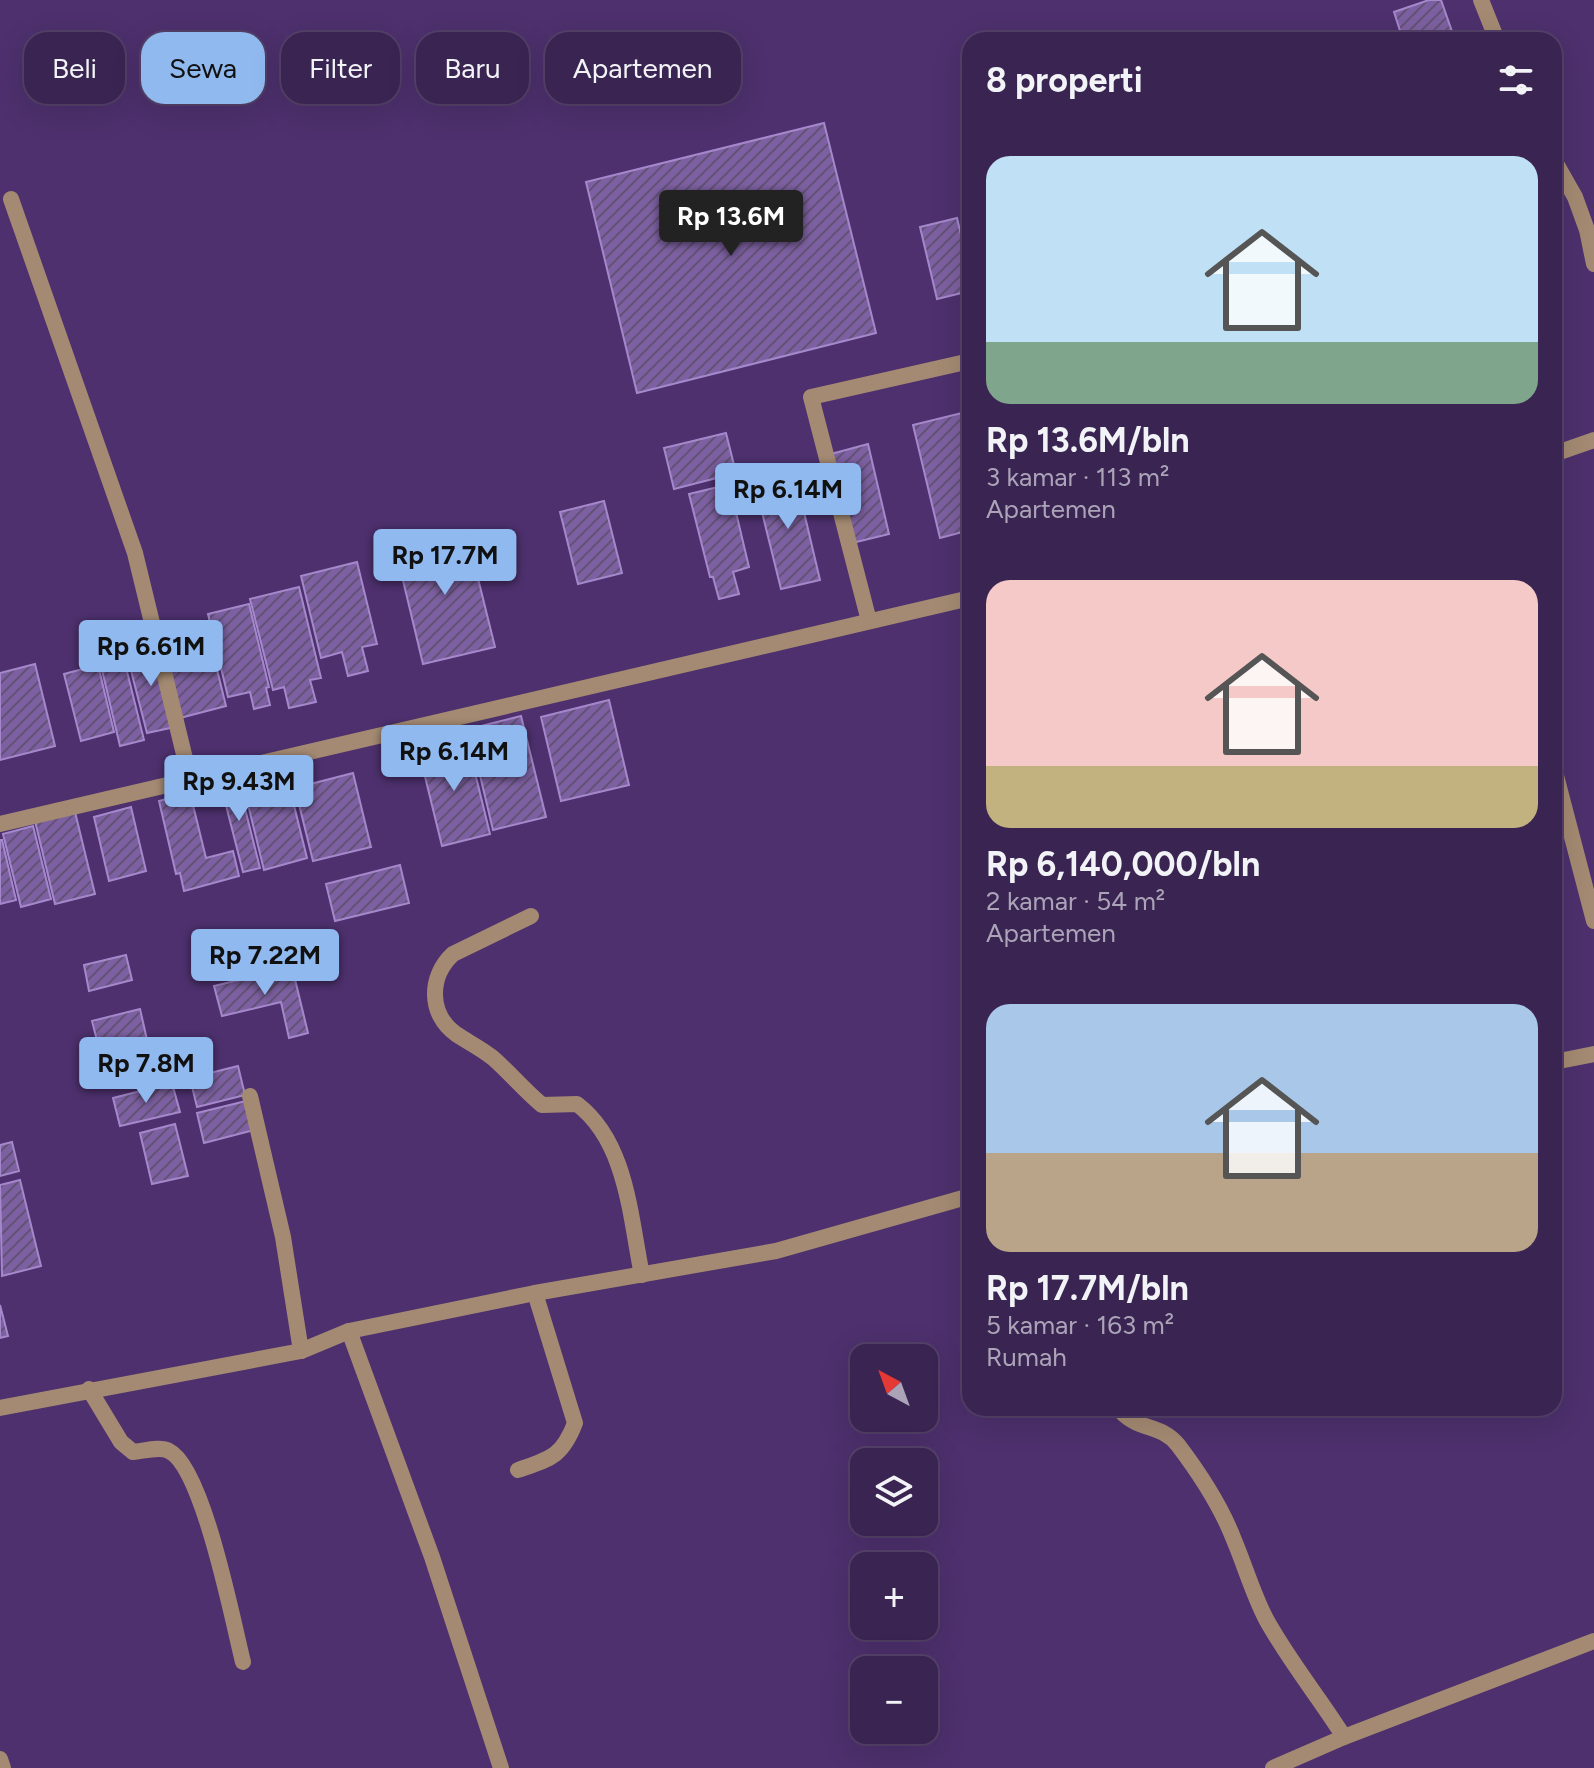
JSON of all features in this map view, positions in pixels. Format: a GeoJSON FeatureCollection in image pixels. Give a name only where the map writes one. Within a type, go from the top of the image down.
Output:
{"type":"FeatureCollection","features":[{"type":"Feature","properties":{"kind":"street"},"geometry":{"type":"LineString","coordinates":[[1481,0],[1494,32]]}},
{"type":"Feature","properties":{"kind":"street"},"geometry":{"type":"LineString","coordinates":[[1562,174],[1575,197],[1587,230],[1594,264]]}},
{"type":"Feature","properties":{"kind":"street"},"geometry":{"type":"LineString","coordinates":[[11,199],[135,553],[190,779]]}},
{"type":"Feature","properties":{"kind":"street"},"geometry":{"type":"LineString","coordinates":[[869,621],[811,397],[962,363]]}},
{"type":"Feature","properties":{"kind":"street"},"geometry":{"type":"LineString","coordinates":[[1562,451],[1594,440]]}},
{"type":"Feature","properties":{"kind":"street"},"geometry":{"type":"LineString","coordinates":[[0,824],[962,600]]}},
{"type":"Feature","properties":{"kind":"street"},"geometry":{"type":"LineString","coordinates":[[1562,799],[1594,921]]}},
{"type":"Feature","properties":{"kind":"street"},"geometry":{"type":"LineString","coordinates":[[531,916],[453,954],[443,963],[434,993],[437,1007],[455,1033],[491,1056],[542,1105],[577,1104],[597,1123],[617,1158],[642,1275]]}},
{"type":"Feature","properties":{"kind":"street"},"geometry":{"type":"LineString","coordinates":[[1562,1060],[1594,1054]]}},
{"type":"Feature","properties":{"kind":"street"},"geometry":{"type":"LineString","coordinates":[[250,1096],[283,1237],[301,1351]]}},
{"type":"Feature","properties":{"kind":"street"},"geometry":{"type":"LineString","coordinates":[[0,1408],[301,1351],[349,1331],[535,1293],[776,1251],[962,1198]]}},
{"type":"Feature","properties":{"kind":"street"},"geometry":{"type":"LineString","coordinates":[[518,1470],[554,1458],[568,1442],[575,1423],[535,1293]]}},
{"type":"Feature","properties":{"kind":"street"},"geometry":{"type":"LineString","coordinates":[[349,1331],[432,1557],[501,1768]]}},
{"type":"Feature","properties":{"kind":"street"},"geometry":{"type":"LineString","coordinates":[[89,1389],[121,1442],[133,1452],[162,1448],[173,1452],[195,1484],[243,1662]]}},
{"type":"Feature","properties":{"kind":"street"},"geometry":{"type":"LineString","coordinates":[[1127,1416],[1134,1423],[1165,1433],[1192,1464],[1233,1535],[1265,1617],[1344,1737]]}},
{"type":"Feature","properties":{"kind":"street"},"geometry":{"type":"LineString","coordinates":[[1273,1768],[1344,1737],[1594,1641]]}},
{"type":"Feature","properties":{"kind":"street"},"geometry":{"type":"LineString","coordinates":[[0,1759],[3,1768]]}},
{"type":"Feature","properties":{"kind":"building"},"geometry":{"type":"Polygon","coordinates":[[[1429,0],[1441,0],[1452,32],[1400,32],[1394,12],[1429,0]]]}},
{"type":"Feature","properties":{"kind":"building"},"geometry":{"type":"Polygon","coordinates":[[[824,123],[876,333],[637,393],[586,182],[824,123]]]}},
{"type":"Feature","properties":{"kind":"building"},"geometry":{"type":"Polygon","coordinates":[[[957,218],[962,239],[962,293],[937,299],[920,227],[957,218]]]}},
{"type":"Feature","properties":{"kind":"building"},"geometry":{"type":"Polygon","coordinates":[[[962,413],[962,532],[940,538],[913,425],[962,413]]]}},
{"type":"Feature","properties":{"kind":"building"},"geometry":{"type":"Polygon","coordinates":[[[726,433],[736,473],[674,489],[664,448],[726,433]]]}},
{"type":"Feature","properties":{"kind":"building"},"geometry":{"type":"Polygon","coordinates":[[[868,444],[889,534],[852,543],[831,454],[868,444]]]}},
{"type":"Feature","properties":{"kind":"building"},"geometry":{"type":"Polygon","coordinates":[[[795,474],[820,580],[781,589],[755,484],[795,474]]]}},
{"type":"Feature","properties":{"kind":"building"},"geometry":{"type":"Polygon","coordinates":[[[739,482],[744,501],[734,504],[749,567],[733,572],[739,594],[719,599],[713,577],[710,577],[689,494],[739,482]]]}},
{"type":"Feature","properties":{"kind":"building"},"geometry":{"type":"Polygon","coordinates":[[[604,501],[622,573],[578,584],[560,512],[604,501]]]}},
{"type":"Feature","properties":{"kind":"building"},"geometry":{"type":"Polygon","coordinates":[[[466,530],[495,647],[423,664],[395,547],[466,530]]]}},
{"type":"Feature","properties":{"kind":"building"},"geometry":{"type":"Polygon","coordinates":[[[357,562],[377,644],[362,647],[368,671],[348,676],[342,652],[321,658],[301,576],[357,562]]]}},
{"type":"Feature","properties":{"kind":"building"},"geometry":{"type":"Polygon","coordinates":[[[299,587],[321,678],[310,680],[316,702],[289,708],[284,687],[273,690],[250,599],[299,587]]]}},
{"type":"Feature","properties":{"kind":"building"},"geometry":{"type":"Polygon","coordinates":[[[249,604],[269,687],[266,688],[270,705],[254,709],[250,692],[228,697],[208,614],[249,604]]]}},
{"type":"Feature","properties":{"kind":"building"},"geometry":{"type":"Polygon","coordinates":[[[209,637],[226,706],[180,718],[163,648],[209,637]]]}},
{"type":"Feature","properties":{"kind":"building"},"geometry":{"type":"Polygon","coordinates":[[[120,643],[144,740],[120,746],[97,649],[120,643]]]}},
{"type":"Feature","properties":{"kind":"building"},"geometry":{"type":"Polygon","coordinates":[[[155,644],[175,727],[147,733],[126,651],[155,644]]]}},
{"type":"Feature","properties":{"kind":"building"},"geometry":{"type":"Polygon","coordinates":[[[35,664],[55,746],[0,760],[0,673],[35,664]]]}},
{"type":"Feature","properties":{"kind":"building"},"geometry":{"type":"Polygon","coordinates":[[[98,665],[114,732],[81,741],[64,674],[98,665]]]}},
{"type":"Feature","properties":{"kind":"building"},"geometry":{"type":"Polygon","coordinates":[[[609,700],[629,785],[561,801],[541,717],[609,700]]]}},
{"type":"Feature","properties":{"kind":"building"},"geometry":{"type":"Polygon","coordinates":[[[521,716],[546,817],[493,830],[469,729],[521,716]]]}},
{"type":"Feature","properties":{"kind":"building"},"geometry":{"type":"Polygon","coordinates":[[[467,740],[490,834],[442,846],[419,752],[467,740]]]}},
{"type":"Feature","properties":{"kind":"building"},"geometry":{"type":"Polygon","coordinates":[[[236,773],[260,868],[243,872],[219,778],[236,773]]]}},
{"type":"Feature","properties":{"kind":"building"},"geometry":{"type":"Polygon","coordinates":[[[286,773],[307,858],[264,870],[243,784],[286,773]]]}},
{"type":"Feature","properties":{"kind":"building"},"geometry":{"type":"Polygon","coordinates":[[[353,773],[371,847],[313,861],[295,788],[353,773]]]}},
{"type":"Feature","properties":{"kind":"building"},"geometry":{"type":"Polygon","coordinates":[[[190,793],[206,858],[233,851],[239,876],[184,891],[180,873],[176,874],[159,801],[190,793]]]}},
{"type":"Feature","properties":{"kind":"building"},"geometry":{"type":"Polygon","coordinates":[[[131,807],[146,871],[109,881],[94,817],[131,807]]]}},
{"type":"Feature","properties":{"kind":"building"},"geometry":{"type":"Polygon","coordinates":[[[75,812],[95,894],[55,904],[35,821],[75,812]]]}},
{"type":"Feature","properties":{"kind":"building"},"geometry":{"type":"Polygon","coordinates":[[[33,826],[51,899],[21,907],[3,834],[33,826]]]}},
{"type":"Feature","properties":{"kind":"building"},"geometry":{"type":"Polygon","coordinates":[[[0,840],[16,900],[0,904],[0,840]]]}},
{"type":"Feature","properties":{"kind":"building"},"geometry":{"type":"Polygon","coordinates":[[[400,865],[409,903],[335,921],[326,884],[400,865]]]}},
{"type":"Feature","properties":{"kind":"building"},"geometry":{"type":"Polygon","coordinates":[[[126,955],[132,980],[89,991],[84,965],[126,955]]]}},
{"type":"Feature","properties":{"kind":"building"},"geometry":{"type":"Polygon","coordinates":[[[292,967],[308,1033],[289,1038],[281,1002],[222,1016],[214,986],[292,967]]]}},
{"type":"Feature","properties":{"kind":"building"},"geometry":{"type":"Polygon","coordinates":[[[140,1009],[148,1044],[101,1056],[92,1021],[140,1009]]]}},
{"type":"Feature","properties":{"kind":"building"},"geometry":{"type":"Polygon","coordinates":[[[238,1066],[245,1095],[197,1107],[190,1078],[238,1066]]]}},
{"type":"Feature","properties":{"kind":"building"},"geometry":{"type":"Polygon","coordinates":[[[172,1083],[180,1112],[120,1126],[113,1098],[172,1083]]]}},
{"type":"Feature","properties":{"kind":"building"},"geometry":{"type":"Polygon","coordinates":[[[246,1101],[254,1130],[204,1143],[197,1113],[246,1101]]]}},
{"type":"Feature","properties":{"kind":"building"},"geometry":{"type":"Polygon","coordinates":[[[175,1124],[188,1176],[152,1184],[140,1133],[175,1124]]]}},
{"type":"Feature","properties":{"kind":"building"},"geometry":{"type":"Polygon","coordinates":[[[12,1142],[19,1171],[0,1176],[0,1145],[12,1142]]]}},
{"type":"Feature","properties":{"kind":"building"},"geometry":{"type":"Polygon","coordinates":[[[20,1180],[41,1266],[2,1276],[0,1185],[20,1180]]]}},
{"type":"Feature","properties":{"kind":"building"},"geometry":{"type":"Polygon","coordinates":[[[0,1305],[8,1336],[0,1338],[0,1305]]]}}]}
